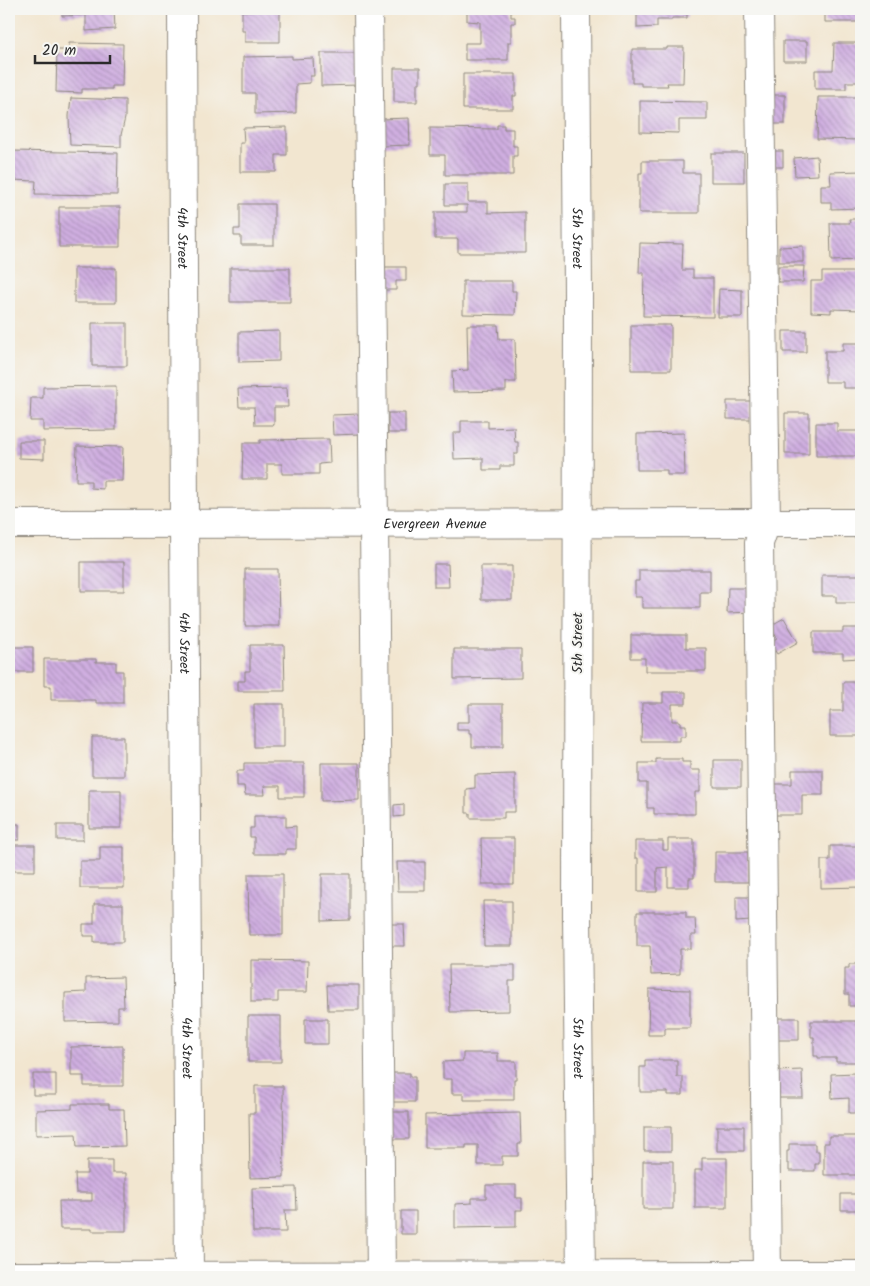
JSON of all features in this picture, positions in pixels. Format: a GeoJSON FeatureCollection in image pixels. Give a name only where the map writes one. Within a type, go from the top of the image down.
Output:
{"type":"FeatureCollection","features":[{"type":"Feature","properties":{"kind":"street","name":"4th Street"},"geometry":{"type":"LineString","coordinates":[[182,9],[189,1277]]}},
{"type":"Feature","properties":{"kind":"street"},"geometry":{"type":"LineString","coordinates":[[368,9],[381,1276]]}},
{"type":"Feature","properties":{"kind":"street","name":"5th Street"},"geometry":{"type":"LineString","coordinates":[[576,9],[578,294],[577,916],[581,1276]]}},
{"type":"Feature","properties":{"kind":"street"},"geometry":{"type":"LineString","coordinates":[[759,9],[766,523],[759,543],[767,1276]]}},
{"type":"Feature","properties":{"kind":"street","name":"Evergreen Avenue"},"geometry":{"type":"LineString","coordinates":[[9,524],[861,523]]}},
{"type":"Feature","properties":{"kind":"street"},"geometry":{"type":"LineString","coordinates":[[9,1276],[861,1275]]}},
{"type":"Feature","properties":{"kind":"building"},"geometry":{"type":"Polygon","coordinates":[[[62,9],[114,9],[115,29],[86,31],[86,15],[62,16],[62,9]]]}},
{"type":"Feature","properties":{"kind":"building"},"geometry":{"type":"Polygon","coordinates":[[[250,9],[280,9],[280,42],[245,42],[245,31],[242,31],[242,11],[250,11],[250,9]]]}},
{"type":"Feature","properties":{"kind":"building"},"geometry":{"type":"Polygon","coordinates":[[[315,9],[342,9],[342,13],[315,13],[315,9]]]}},
{"type":"Feature","properties":{"kind":"building"},"geometry":{"type":"Polygon","coordinates":[[[385,9],[397,9],[397,12],[385,13],[385,9]]]}},
{"type":"Feature","properties":{"kind":"building"},"geometry":{"type":"Polygon","coordinates":[[[467,9],[511,9],[511,17],[515,17],[515,23],[511,23],[511,42],[508,42],[508,60],[465,60],[465,43],[480,43],[480,22],[467,21],[467,9]]]}},
{"type":"Feature","properties":{"kind":"building"},"geometry":{"type":"Polygon","coordinates":[[[637,9],[687,9],[687,18],[657,20],[657,27],[637,28],[637,9]]]}},
{"type":"Feature","properties":{"kind":"building"},"geometry":{"type":"Polygon","coordinates":[[[825,9],[861,9],[861,22],[825,22],[825,9]]]}},
{"type":"Feature","properties":{"kind":"building"},"geometry":{"type":"Polygon","coordinates":[[[783,41],[807,41],[807,61],[783,61],[783,41]]]}},
{"type":"Feature","properties":{"kind":"building"},"geometry":{"type":"Polygon","coordinates":[[[69,43],[123,44],[122,86],[112,86],[112,89],[82,89],[82,93],[56,92],[57,50],[69,50],[69,43]]]}},
{"type":"Feature","properties":{"kind":"building"},"geometry":{"type":"Polygon","coordinates":[[[834,43],[861,43],[861,82],[846,82],[846,89],[815,89],[815,70],[833,70],[834,43]]]}},
{"type":"Feature","properties":{"kind":"building"},"geometry":{"type":"Polygon","coordinates":[[[667,47],[684,47],[683,83],[667,83],[668,86],[641,86],[641,83],[632,83],[632,49],[667,49],[667,47]]]}},
{"type":"Feature","properties":{"kind":"building"},"geometry":{"type":"Polygon","coordinates":[[[321,53],[359,53],[359,85],[321,86],[321,53]]]}},
{"type":"Feature","properties":{"kind":"building"},"geometry":{"type":"Polygon","coordinates":[[[292,56],[292,59],[313,58],[314,76],[310,76],[310,83],[296,84],[296,113],[255,114],[255,93],[243,93],[243,57],[292,56]]]}},
{"type":"Feature","properties":{"kind":"building"},"geometry":{"type":"Polygon","coordinates":[[[394,68],[420,68],[420,83],[417,83],[417,102],[394,102],[394,68]]]}},
{"type":"Feature","properties":{"kind":"building"},"geometry":{"type":"Polygon","coordinates":[[[463,74],[516,74],[516,96],[513,96],[513,109],[463,109],[463,74]]]}},
{"type":"Feature","properties":{"kind":"building"},"geometry":{"type":"Polygon","coordinates":[[[768,95],[785,95],[785,124],[769,124],[768,95]]]}},
{"type":"Feature","properties":{"kind":"building"},"geometry":{"type":"Polygon","coordinates":[[[818,97],[861,97],[861,140],[817,139],[818,97]]]}},
{"type":"Feature","properties":{"kind":"building"},"geometry":{"type":"Polygon","coordinates":[[[71,98],[125,100],[125,118],[121,135],[121,147],[70,145],[69,116],[71,98]]]}},
{"type":"Feature","properties":{"kind":"building"},"geometry":{"type":"Polygon","coordinates":[[[640,101],[707,102],[707,120],[679,120],[679,133],[640,132],[640,101]]]}},
{"type":"Feature","properties":{"kind":"building"},"geometry":{"type":"Polygon","coordinates":[[[409,118],[410,145],[383,146],[382,119],[409,118]]]}},
{"type":"Feature","properties":{"kind":"building"},"geometry":{"type":"Polygon","coordinates":[[[497,125],[504,125],[504,129],[513,129],[513,146],[517,146],[517,156],[513,156],[513,175],[445,175],[445,155],[430,155],[430,128],[497,129],[497,125]]]}},
{"type":"Feature","properties":{"kind":"building"},"geometry":{"type":"Polygon","coordinates":[[[287,127],[287,155],[276,155],[276,172],[240,172],[240,143],[244,143],[243,128],[287,127]]]}},
{"type":"Feature","properties":{"kind":"building"},"geometry":{"type":"Polygon","coordinates":[[[11,151],[118,153],[117,195],[35,194],[36,181],[11,180],[11,151]]]}},
{"type":"Feature","properties":{"kind":"building"},"geometry":{"type":"Polygon","coordinates":[[[771,151],[783,151],[783,167],[771,167],[771,151]]]}},
{"type":"Feature","properties":{"kind":"building"},"geometry":{"type":"Polygon","coordinates":[[[711,153],[744,153],[744,182],[711,182],[711,153]]]}},
{"type":"Feature","properties":{"kind":"building"},"geometry":{"type":"Polygon","coordinates":[[[817,156],[818,175],[795,176],[794,158],[817,156]]]}},
{"type":"Feature","properties":{"kind":"building"},"geometry":{"type":"Polygon","coordinates":[[[642,161],[683,161],[683,173],[699,173],[699,213],[639,213],[639,173],[642,173],[642,161]]]}},
{"type":"Feature","properties":{"kind":"building"},"geometry":{"type":"Polygon","coordinates":[[[861,171],[861,208],[831,209],[831,202],[821,202],[821,185],[831,185],[830,172],[861,171]]]}},
{"type":"Feature","properties":{"kind":"building"},"geometry":{"type":"Polygon","coordinates":[[[445,184],[468,184],[468,202],[488,202],[488,213],[525,212],[525,253],[458,253],[458,239],[435,239],[435,212],[467,212],[467,205],[445,205],[445,184]]]}},
{"type":"Feature","properties":{"kind":"building"},"geometry":{"type":"Polygon","coordinates":[[[240,204],[274,204],[274,245],[241,245],[241,236],[234,236],[234,229],[240,229],[240,204]]]}},
{"type":"Feature","properties":{"kind":"building"},"geometry":{"type":"Polygon","coordinates":[[[59,207],[120,207],[120,247],[59,247],[59,207]]]}},
{"type":"Feature","properties":{"kind":"building"},"geometry":{"type":"Polygon","coordinates":[[[849,219],[861,219],[861,260],[831,261],[830,223],[850,223],[849,219]]]}},
{"type":"Feature","properties":{"kind":"building"},"geometry":{"type":"Polygon","coordinates":[[[640,243],[683,244],[682,270],[693,270],[693,278],[713,278],[713,317],[643,316],[644,273],[639,273],[640,243]]]}},
{"type":"Feature","properties":{"kind":"building"},"geometry":{"type":"Polygon","coordinates":[[[803,246],[803,262],[779,262],[779,247],[803,246]]]}},
{"type":"Feature","properties":{"kind":"building"},"geometry":{"type":"Polygon","coordinates":[[[778,266],[804,266],[803,282],[778,282],[778,266]]]}},
{"type":"Feature","properties":{"kind":"building"},"geometry":{"type":"Polygon","coordinates":[[[383,267],[406,267],[406,281],[396,281],[396,290],[383,290],[383,267]]]}},
{"type":"Feature","properties":{"kind":"building"},"geometry":{"type":"Polygon","coordinates":[[[74,268],[116,268],[116,303],[74,303],[74,268]]]}},
{"type":"Feature","properties":{"kind":"building"},"geometry":{"type":"Polygon","coordinates":[[[230,268],[290,268],[290,302],[230,302],[230,268]]]}},
{"type":"Feature","properties":{"kind":"building"},"geometry":{"type":"Polygon","coordinates":[[[822,272],[861,272],[861,310],[831,309],[831,313],[811,312],[811,281],[822,281],[822,272]]]}},
{"type":"Feature","properties":{"kind":"building"},"geometry":{"type":"Polygon","coordinates":[[[463,281],[512,281],[512,291],[516,291],[515,315],[463,314],[463,281]]]}},
{"type":"Feature","properties":{"kind":"building"},"geometry":{"type":"Polygon","coordinates":[[[719,289],[742,290],[742,317],[718,317],[719,289]]]}},
{"type":"Feature","properties":{"kind":"building"},"geometry":{"type":"Polygon","coordinates":[[[92,323],[127,323],[127,366],[92,366],[92,323]]]}},
{"type":"Feature","properties":{"kind":"building"},"geometry":{"type":"Polygon","coordinates":[[[467,325],[498,325],[499,339],[515,339],[516,382],[506,382],[506,391],[453,392],[452,371],[468,370],[467,325]]]}},
{"type":"Feature","properties":{"kind":"building"},"geometry":{"type":"Polygon","coordinates":[[[631,325],[671,325],[671,370],[631,370],[631,325]]]}},
{"type":"Feature","properties":{"kind":"building"},"geometry":{"type":"Polygon","coordinates":[[[279,331],[279,361],[239,362],[239,332],[279,331]]]}},
{"type":"Feature","properties":{"kind":"building"},"geometry":{"type":"Polygon","coordinates":[[[783,331],[806,331],[806,352],[783,352],[783,331]]]}},
{"type":"Feature","properties":{"kind":"building"},"geometry":{"type":"Polygon","coordinates":[[[843,343],[861,343],[861,388],[843,388],[843,382],[825,382],[825,351],[843,351],[843,343]]]}},
{"type":"Feature","properties":{"kind":"building"},"geometry":{"type":"Polygon","coordinates":[[[116,386],[116,430],[43,431],[43,421],[30,421],[31,398],[43,398],[43,387],[116,386]]]}},
{"type":"Feature","properties":{"kind":"building"},"geometry":{"type":"Polygon","coordinates":[[[287,388],[288,407],[274,407],[274,425],[255,425],[254,407],[239,407],[238,389],[287,388]]]}},
{"type":"Feature","properties":{"kind":"building"},"geometry":{"type":"Polygon","coordinates":[[[727,401],[752,401],[751,419],[727,419],[727,401]]]}},
{"type":"Feature","properties":{"kind":"building"},"geometry":{"type":"Polygon","coordinates":[[[388,413],[405,413],[405,433],[388,433],[388,413]]]}},
{"type":"Feature","properties":{"kind":"building"},"geometry":{"type":"Polygon","coordinates":[[[785,413],[809,413],[809,454],[785,454],[785,413]]]}},
{"type":"Feature","properties":{"kind":"building"},"geometry":{"type":"Polygon","coordinates":[[[359,414],[359,434],[333,435],[332,415],[359,414]]]}},
{"type":"Feature","properties":{"kind":"building"},"geometry":{"type":"Polygon","coordinates":[[[461,421],[488,421],[488,428],[514,427],[515,442],[518,442],[518,454],[514,454],[514,466],[500,466],[500,470],[483,470],[483,458],[454,459],[453,433],[461,433],[461,421]]]}},
{"type":"Feature","properties":{"kind":"building"},"geometry":{"type":"Polygon","coordinates":[[[816,423],[837,423],[837,431],[861,431],[861,456],[816,456],[816,423]]]}},
{"type":"Feature","properties":{"kind":"building"},"geometry":{"type":"Polygon","coordinates":[[[684,433],[685,475],[667,475],[667,470],[637,470],[637,434],[684,433]]]}},
{"type":"Feature","properties":{"kind":"building"},"geometry":{"type":"Polygon","coordinates":[[[329,439],[330,463],[319,464],[319,474],[282,474],[282,464],[267,464],[267,479],[242,479],[243,443],[260,443],[260,440],[329,439]]]}},
{"type":"Feature","properties":{"kind":"building"},"geometry":{"type":"Polygon","coordinates":[[[19,441],[44,441],[44,459],[19,458],[19,441]]]}},
{"type":"Feature","properties":{"kind":"building"},"geometry":{"type":"Polygon","coordinates":[[[77,446],[123,447],[122,481],[103,481],[103,489],[91,488],[91,481],[76,481],[77,446]]]}},
{"type":"Feature","properties":{"kind":"building"},"geometry":{"type":"Polygon","coordinates":[[[81,562],[124,562],[124,591],[81,591],[81,562]]]}},
{"type":"Feature","properties":{"kind":"building"},"geometry":{"type":"Polygon","coordinates":[[[434,564],[448,564],[449,587],[434,587],[434,564]]]}},
{"type":"Feature","properties":{"kind":"building"},"geometry":{"type":"Polygon","coordinates":[[[481,566],[512,566],[512,600],[481,600],[481,566]]]}},
{"type":"Feature","properties":{"kind":"building"},"geometry":{"type":"Polygon","coordinates":[[[245,569],[278,569],[279,626],[245,626],[245,569]]]}},
{"type":"Feature","properties":{"kind":"building"},"geometry":{"type":"Polygon","coordinates":[[[639,570],[710,570],[710,592],[700,592],[700,608],[642,608],[642,597],[635,597],[635,581],[639,581],[639,570]]]}},
{"type":"Feature","properties":{"kind":"building"},"geometry":{"type":"Polygon","coordinates":[[[822,575],[861,575],[861,603],[836,603],[836,596],[822,596],[822,575]]]}},
{"type":"Feature","properties":{"kind":"building"},"geometry":{"type":"Polygon","coordinates":[[[728,588],[754,588],[754,612],[727,613],[728,588]]]}},
{"type":"Feature","properties":{"kind":"building"},"geometry":{"type":"Polygon","coordinates":[[[784,618],[798,642],[777,654],[770,642],[777,638],[770,626],[784,618]]]}},
{"type":"Feature","properties":{"kind":"building"},"geometry":{"type":"Polygon","coordinates":[[[843,628],[861,628],[861,658],[843,659],[843,653],[813,653],[813,632],[843,632],[843,628]]]}},
{"type":"Feature","properties":{"kind":"building"},"geometry":{"type":"Polygon","coordinates":[[[631,635],[686,635],[686,648],[706,648],[706,671],[645,671],[645,658],[631,658],[631,635]]]}},
{"type":"Feature","properties":{"kind":"building"},"geometry":{"type":"Polygon","coordinates":[[[250,645],[284,645],[285,691],[238,691],[238,681],[245,681],[245,671],[250,671],[250,645]]]}},
{"type":"Feature","properties":{"kind":"building"},"geometry":{"type":"Polygon","coordinates":[[[11,647],[33,647],[33,672],[11,672],[11,647]]]}},
{"type":"Feature","properties":{"kind":"building"},"geometry":{"type":"Polygon","coordinates":[[[454,649],[521,649],[521,678],[454,679],[454,649]]]}},
{"type":"Feature","properties":{"kind":"building"},"geometry":{"type":"Polygon","coordinates":[[[44,659],[96,659],[96,662],[116,662],[116,671],[123,671],[123,703],[96,703],[96,700],[51,700],[51,686],[44,686],[44,659]]]}},
{"type":"Feature","properties":{"kind":"building"},"geometry":{"type":"Polygon","coordinates":[[[843,682],[861,682],[861,736],[830,736],[830,711],[843,711],[843,682]]]}},
{"type":"Feature","properties":{"kind":"building"},"geometry":{"type":"Polygon","coordinates":[[[663,692],[686,692],[686,704],[672,704],[672,721],[680,721],[680,725],[686,725],[686,736],[680,736],[680,741],[641,741],[642,703],[663,703],[663,692]]]}},
{"type":"Feature","properties":{"kind":"building"},"geometry":{"type":"Polygon","coordinates":[[[254,704],[284,704],[284,747],[254,747],[254,704]]]}},
{"type":"Feature","properties":{"kind":"building"},"geometry":{"type":"Polygon","coordinates":[[[469,704],[503,704],[503,747],[472,747],[472,734],[469,734],[469,730],[457,730],[457,722],[469,722],[469,704]]]}},
{"type":"Feature","properties":{"kind":"building"},"geometry":{"type":"Polygon","coordinates":[[[92,737],[124,737],[124,776],[92,776],[92,737]]]}},
{"type":"Feature","properties":{"kind":"building"},"geometry":{"type":"Polygon","coordinates":[[[656,759],[682,759],[682,762],[690,762],[690,770],[700,770],[700,792],[695,792],[695,814],[654,814],[654,808],[647,808],[647,783],[639,783],[639,763],[656,763],[656,759]]]}},
{"type":"Feature","properties":{"kind":"building"},"geometry":{"type":"Polygon","coordinates":[[[714,760],[741,760],[741,787],[714,787],[714,760]]]}},
{"type":"Feature","properties":{"kind":"building"},"geometry":{"type":"Polygon","coordinates":[[[244,763],[304,763],[304,797],[280,797],[280,786],[264,786],[265,795],[245,795],[244,786],[237,786],[237,771],[244,771],[244,763]]]}},
{"type":"Feature","properties":{"kind":"building"},"geometry":{"type":"Polygon","coordinates":[[[321,763],[359,763],[359,800],[321,801],[321,763]]]}},
{"type":"Feature","properties":{"kind":"building"},"geometry":{"type":"Polygon","coordinates":[[[792,770],[823,770],[823,795],[802,795],[802,815],[773,815],[773,784],[792,784],[792,770]]]}},
{"type":"Feature","properties":{"kind":"building"},"geometry":{"type":"Polygon","coordinates":[[[515,774],[515,812],[504,812],[504,818],[470,818],[470,813],[466,813],[466,789],[475,788],[475,775],[515,774]]]}},
{"type":"Feature","properties":{"kind":"building"},"geometry":{"type":"Polygon","coordinates":[[[89,790],[121,790],[121,828],[89,828],[89,790]]]}},
{"type":"Feature","properties":{"kind":"building"},"geometry":{"type":"Polygon","coordinates":[[[404,804],[404,816],[394,817],[394,805],[404,804]]]}},
{"type":"Feature","properties":{"kind":"building"},"geometry":{"type":"Polygon","coordinates":[[[254,816],[286,816],[286,827],[296,826],[296,849],[286,849],[286,854],[254,854],[254,837],[250,837],[250,828],[254,828],[254,816]]]}},
{"type":"Feature","properties":{"kind":"building"},"geometry":{"type":"Polygon","coordinates":[[[14,824],[19,824],[19,840],[14,840],[14,824]]]}},
{"type":"Feature","properties":{"kind":"building"},"geometry":{"type":"Polygon","coordinates":[[[57,825],[83,825],[83,840],[57,840],[57,825]]]}},
{"type":"Feature","properties":{"kind":"building"},"geometry":{"type":"Polygon","coordinates":[[[481,838],[514,838],[514,884],[482,884],[481,838]]]}},
{"type":"Feature","properties":{"kind":"building"},"geometry":{"type":"Polygon","coordinates":[[[668,839],[694,839],[694,878],[689,878],[689,887],[668,887],[668,867],[657,868],[657,892],[638,892],[638,858],[635,858],[635,841],[663,841],[663,850],[668,850],[668,839]]]}},
{"type":"Feature","properties":{"kind":"building"},"geometry":{"type":"Polygon","coordinates":[[[12,845],[35,845],[35,871],[12,871],[12,845]]]}},
{"type":"Feature","properties":{"kind":"building"},"geometry":{"type":"Polygon","coordinates":[[[830,846],[861,846],[861,887],[821,888],[821,860],[830,860],[830,846]]]}},
{"type":"Feature","properties":{"kind":"building"},"geometry":{"type":"Polygon","coordinates":[[[100,847],[124,847],[124,888],[80,888],[80,861],[100,861],[100,847]]]}},
{"type":"Feature","properties":{"kind":"building"},"geometry":{"type":"Polygon","coordinates":[[[715,852],[748,852],[748,882],[715,882],[715,852]]]}},
{"type":"Feature","properties":{"kind":"building"},"geometry":{"type":"Polygon","coordinates":[[[397,862],[425,862],[425,891],[398,891],[397,862]]]}},
{"type":"Feature","properties":{"kind":"building"},"geometry":{"type":"Polygon","coordinates":[[[248,874],[283,874],[283,935],[249,935],[248,874]]]}},
{"type":"Feature","properties":{"kind":"building"},"geometry":{"type":"Polygon","coordinates":[[[322,874],[350,874],[350,920],[322,921],[322,874]]]}},
{"type":"Feature","properties":{"kind":"building"},"geometry":{"type":"Polygon","coordinates":[[[736,897],[751,897],[751,921],[736,922],[736,897]]]}},
{"type":"Feature","properties":{"kind":"building"},"geometry":{"type":"Polygon","coordinates":[[[483,901],[512,901],[512,946],[484,946],[483,901]]]}},
{"type":"Feature","properties":{"kind":"building"},"geometry":{"type":"Polygon","coordinates":[[[94,904],[123,904],[123,942],[94,942],[94,936],[83,936],[83,924],[94,924],[94,904]]]}},
{"type":"Feature","properties":{"kind":"building"},"geometry":{"type":"Polygon","coordinates":[[[637,912],[686,912],[686,918],[695,918],[696,935],[691,935],[691,949],[680,949],[680,974],[651,975],[650,946],[637,946],[637,912]]]}},
{"type":"Feature","properties":{"kind":"building"},"geometry":{"type":"Polygon","coordinates":[[[390,924],[404,924],[405,946],[391,946],[390,924]]]}},
{"type":"Feature","properties":{"kind":"building"},"geometry":{"type":"Polygon","coordinates":[[[251,960],[308,961],[307,992],[278,992],[278,1002],[251,1002],[251,960]]]}},
{"type":"Feature","properties":{"kind":"building"},"geometry":{"type":"Polygon","coordinates":[[[849,964],[861,964],[861,1006],[849,1006],[849,994],[845,994],[845,968],[849,968],[849,964]]]}},
{"type":"Feature","properties":{"kind":"building"},"geometry":{"type":"Polygon","coordinates":[[[449,965],[515,965],[515,981],[509,981],[509,1011],[450,1012],[449,965]]]}},
{"type":"Feature","properties":{"kind":"building"},"geometry":{"type":"Polygon","coordinates":[[[123,977],[124,1007],[118,1007],[118,1021],[65,1022],[65,993],[86,992],[86,978],[123,977]]]}},
{"type":"Feature","properties":{"kind":"building"},"geometry":{"type":"Polygon","coordinates":[[[327,985],[359,985],[359,1010],[328,1010],[327,985]]]}},
{"type":"Feature","properties":{"kind":"building"},"geometry":{"type":"Polygon","coordinates":[[[649,989],[690,990],[690,1028],[665,1028],[665,1035],[648,1035],[649,989]]]}},
{"type":"Feature","properties":{"kind":"building"},"geometry":{"type":"Polygon","coordinates":[[[248,1016],[281,1016],[281,1062],[248,1062],[248,1016]]]}},
{"type":"Feature","properties":{"kind":"building"},"geometry":{"type":"Polygon","coordinates":[[[774,1018],[799,1018],[799,1040],[774,1040],[774,1018]]]}},
{"type":"Feature","properties":{"kind":"building"},"geometry":{"type":"Polygon","coordinates":[[[305,1019],[328,1019],[328,1044],[305,1044],[305,1019]]]}},
{"type":"Feature","properties":{"kind":"building"},"geometry":{"type":"Polygon","coordinates":[[[811,1021],[856,1021],[856,1024],[861,1024],[861,1062],[836,1062],[836,1058],[818,1058],[818,1056],[814,1056],[814,1037],[811,1037],[811,1021]]]}},
{"type":"Feature","properties":{"kind":"building"},"geometry":{"type":"Polygon","coordinates":[[[123,1046],[123,1086],[84,1086],[84,1076],[71,1076],[71,1047],[123,1046]]]}},
{"type":"Feature","properties":{"kind":"building"},"geometry":{"type":"Polygon","coordinates":[[[463,1053],[498,1053],[498,1061],[516,1061],[514,1100],[464,1100],[464,1094],[452,1094],[452,1079],[443,1079],[443,1062],[463,1061],[463,1053]]]}},
{"type":"Feature","properties":{"kind":"building"},"geometry":{"type":"Polygon","coordinates":[[[645,1060],[677,1060],[677,1077],[683,1077],[683,1095],[668,1095],[668,1092],[640,1092],[640,1067],[645,1067],[645,1060]]]}},
{"type":"Feature","properties":{"kind":"building"},"geometry":{"type":"Polygon","coordinates":[[[802,1070],[803,1098],[777,1098],[776,1071],[802,1070]]]}},
{"type":"Feature","properties":{"kind":"building"},"geometry":{"type":"Polygon","coordinates":[[[389,1073],[410,1073],[410,1077],[415,1077],[415,1102],[389,1102],[389,1073]]]}},
{"type":"Feature","properties":{"kind":"building"},"geometry":{"type":"Polygon","coordinates":[[[855,1073],[855,1077],[861,1077],[861,1113],[849,1113],[849,1098],[832,1099],[831,1074],[855,1073]]]}},
{"type":"Feature","properties":{"kind":"building"},"geometry":{"type":"Polygon","coordinates":[[[33,1074],[56,1074],[56,1095],[33,1095],[33,1074]]]}},
{"type":"Feature","properties":{"kind":"building"},"geometry":{"type":"Polygon","coordinates":[[[255,1086],[283,1086],[284,1177],[250,1178],[249,1113],[255,1113],[255,1086]]]}},
{"type":"Feature","properties":{"kind":"building"},"geometry":{"type":"Polygon","coordinates":[[[72,1104],[109,1104],[109,1109],[124,1109],[125,1146],[77,1147],[76,1134],[36,1135],[36,1110],[72,1109],[72,1104]]]}},
{"type":"Feature","properties":{"kind":"building"},"geometry":{"type":"Polygon","coordinates":[[[389,1112],[409,1112],[409,1139],[390,1139],[389,1112]]]}},
{"type":"Feature","properties":{"kind":"building"},"geometry":{"type":"Polygon","coordinates":[[[520,1113],[521,1144],[518,1144],[518,1156],[502,1156],[502,1165],[478,1165],[478,1145],[466,1145],[466,1148],[425,1148],[425,1115],[520,1113]]]}},
{"type":"Feature","properties":{"kind":"building"},"geometry":{"type":"Polygon","coordinates":[[[717,1126],[744,1126],[744,1151],[717,1151],[717,1126]]]}},
{"type":"Feature","properties":{"kind":"building"},"geometry":{"type":"Polygon","coordinates":[[[644,1127],[671,1127],[671,1151],[644,1151],[644,1127]]]}},
{"type":"Feature","properties":{"kind":"building"},"geometry":{"type":"Polygon","coordinates":[[[829,1136],[861,1136],[861,1175],[824,1175],[824,1143],[829,1143],[829,1136]]]}},
{"type":"Feature","properties":{"kind":"building"},"geometry":{"type":"Polygon","coordinates":[[[789,1144],[815,1144],[815,1151],[819,1151],[819,1164],[815,1164],[815,1171],[789,1171],[787,1151],[789,1151],[789,1144]]]}},
{"type":"Feature","properties":{"kind":"building"},"geometry":{"type":"Polygon","coordinates":[[[702,1158],[727,1158],[727,1208],[695,1208],[695,1170],[702,1170],[702,1158]]]}},
{"type":"Feature","properties":{"kind":"building"},"geometry":{"type":"Polygon","coordinates":[[[87,1160],[112,1160],[112,1173],[126,1173],[126,1231],[60,1229],[59,1201],[92,1201],[92,1193],[76,1193],[75,1174],[87,1174],[87,1160]]]}},
{"type":"Feature","properties":{"kind":"building"},"geometry":{"type":"Polygon","coordinates":[[[643,1161],[673,1161],[673,1209],[643,1209],[643,1161]]]}},
{"type":"Feature","properties":{"kind":"building"},"geometry":{"type":"Polygon","coordinates":[[[486,1185],[516,1185],[516,1198],[522,1198],[522,1210],[516,1210],[516,1227],[455,1228],[455,1204],[472,1203],[472,1198],[486,1198],[486,1185]]]}},
{"type":"Feature","properties":{"kind":"building"},"geometry":{"type":"Polygon","coordinates":[[[296,1187],[297,1210],[285,1210],[286,1232],[253,1232],[252,1188],[296,1187]]]}},
{"type":"Feature","properties":{"kind":"building"},"geometry":{"type":"Polygon","coordinates":[[[841,1194],[861,1194],[861,1210],[841,1210],[841,1194]]]}},
{"type":"Feature","properties":{"kind":"building"},"geometry":{"type":"Polygon","coordinates":[[[401,1211],[416,1211],[416,1234],[401,1234],[401,1211]]]}}]}
